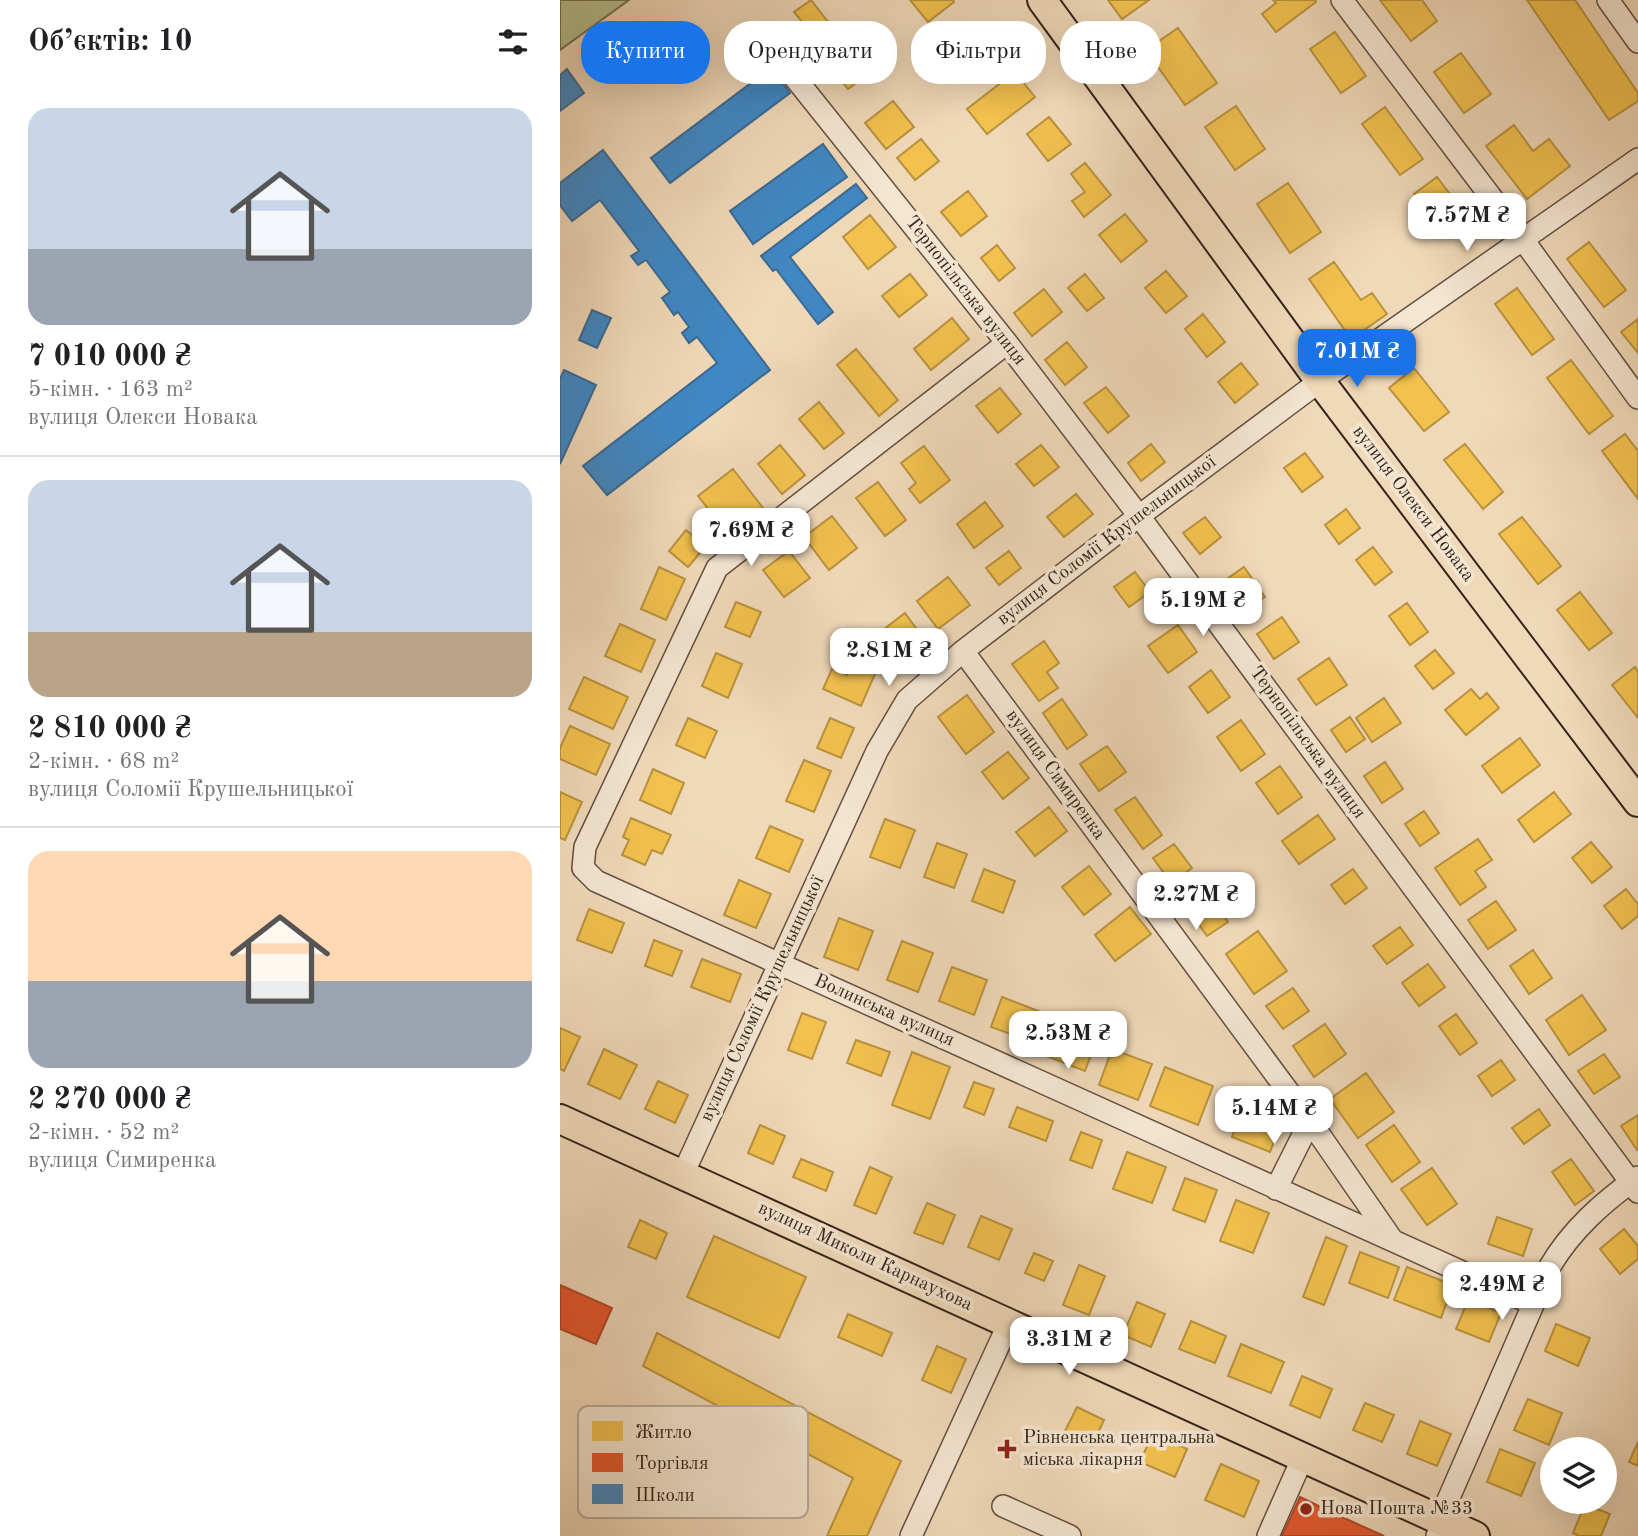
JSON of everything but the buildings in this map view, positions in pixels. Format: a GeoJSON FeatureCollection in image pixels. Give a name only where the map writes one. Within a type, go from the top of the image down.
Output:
{"type":"FeatureCollection","features":[{"type":"Feature","properties":{"kind":"main road","name":"вулиця Олекси Новака"},"geometry":{"type":"LineString","coordinates":[[1041,0],[1320,381],[1638,802]]}},
{"type":"Feature","properties":{"kind":"main road","name":"вулиця Миколи Карнаухова"},"geometry":{"type":"LineString","coordinates":[[560,1119],[1303,1457],[1439,1528],[1475,1536]]}},
{"type":"Feature","properties":{"kind":"street"},"geometry":{"type":"LineString","coordinates":[[1342,0],[1638,398]]}},
{"type":"Feature","properties":{"kind":"street"},"geometry":{"type":"LineString","coordinates":[[1608,0],[1638,42]]}},
{"type":"Feature","properties":{"kind":"street","name":"Тернопільська вулиця"},"geometry":{"type":"LineString","coordinates":[[800,84],[1007,343],[1139,516],[1636,1184]]}},
{"type":"Feature","properties":{"kind":"street","name":"вулиця Соломії Крушельницької"},"geometry":{"type":"LineString","coordinates":[[683,1174],[877,751],[907,700],[963,651],[1320,381],[1638,159]]}},
{"type":"Feature","properties":{"kind":"street","name":"Волинська вулиця"},"geometry":{"type":"LineString","coordinates":[[1007,343],[717,568],[585,847],[583,868],[596,881],[1533,1304]]}},
{"type":"Feature","properties":{"kind":"street","name":"вулиця Симиренка"},"geometry":{"type":"LineString","coordinates":[[963,651],[1310,1121],[1392,1240]]}},
{"type":"Feature","properties":{"kind":"street"},"geometry":{"type":"LineString","coordinates":[[1276,1189],[1310,1121]]}},
{"type":"Feature","properties":{"kind":"street"},"geometry":{"type":"LineString","coordinates":[[1439,1528],[1549,1268],[1577,1227],[1636,1184]]}},
{"type":"Feature","properties":{"kind":"street"},"geometry":{"type":"LineString","coordinates":[[911,1536],[1009,1323]]}},
{"type":"Feature","properties":{"kind":"street"},"geometry":{"type":"LineString","coordinates":[[1269,1536],[1303,1457]]}},
{"type":"Feature","properties":{"kind":"street"},"geometry":{"type":"LineString","coordinates":[[1003,1506],[1070,1536]]}},
{"type":"Feature","properties":{"kind":"green space"},"geometry":{"type":"Polygon","coordinates":[[[560,0],[629,0],[600,21],[581,21],[581,35],[560,50],[560,0]]]}},
{"type":"Feature","properties":{"kind":"place","name":"Рівненська центральна міська лікарня"},"geometry":{"type":"Point","coordinates":[1007,1449]}},
{"type":"Feature","properties":{"kind":"place","name":"Нова Пошта №33"},"geometry":{"type":"Point","coordinates":[1306,1509]}}]}
